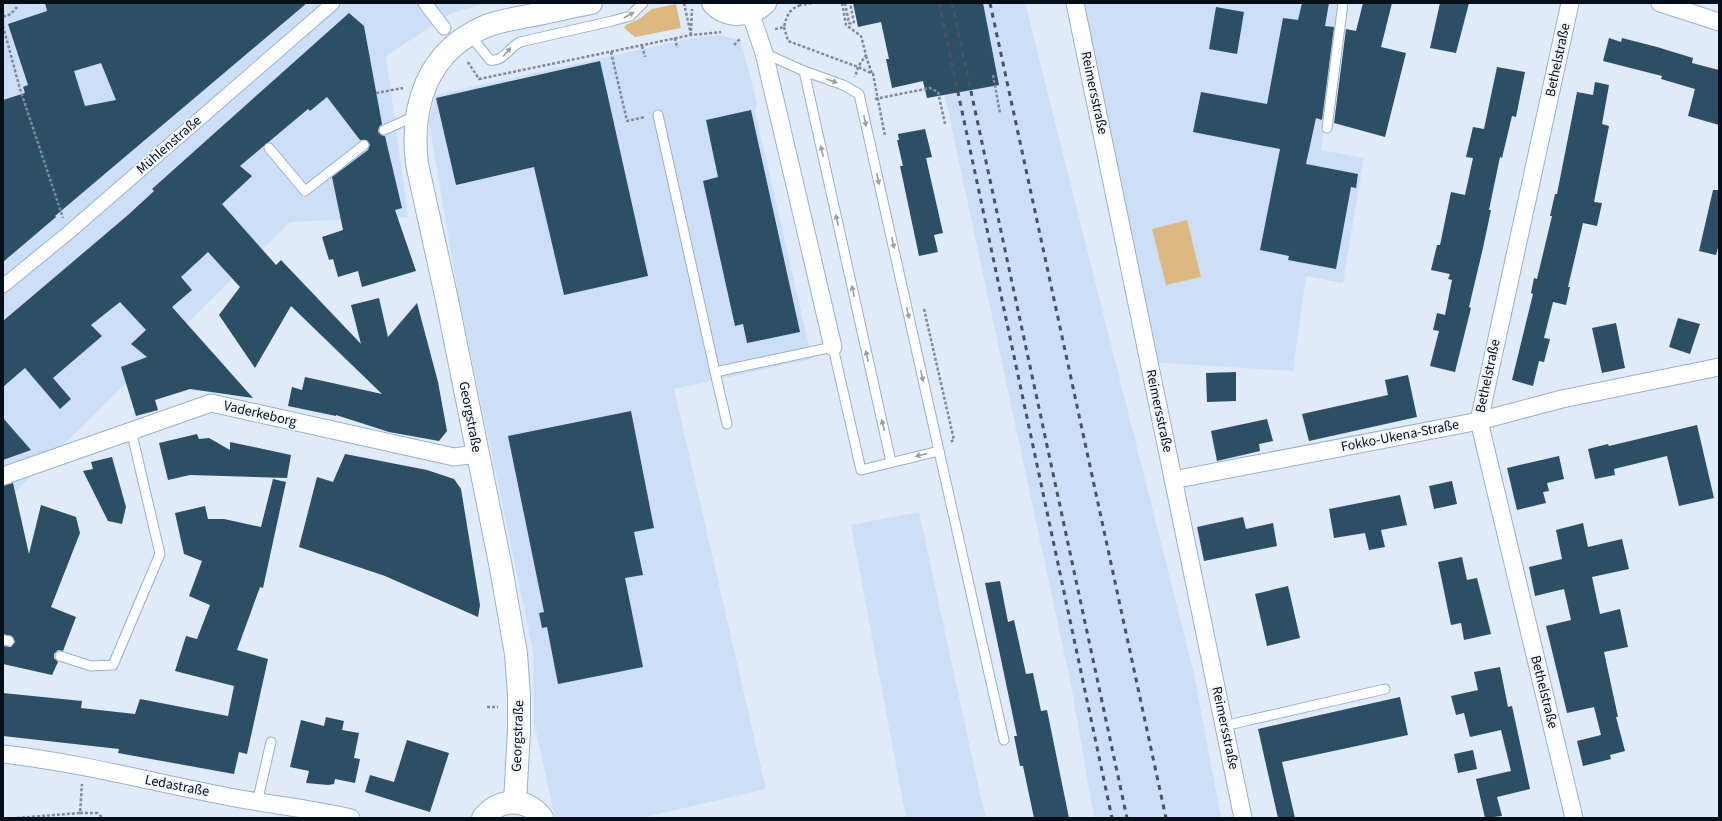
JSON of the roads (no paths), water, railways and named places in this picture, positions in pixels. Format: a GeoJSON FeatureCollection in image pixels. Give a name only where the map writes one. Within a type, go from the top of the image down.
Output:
{"type":"FeatureCollection","features":[{"type":"Feature","properties":{"kind":"main road"},"geometry":{"type":"LineString","coordinates":[[457,36],[505,21],[591,3]]}},
{"type":"Feature","properties":{"kind":"main road"},"geometry":{"type":"LineString","coordinates":[[712,3],[728,13],[757,16]]}},
{"type":"Feature","properties":{"kind":"main road","name":"Georgstraße"},"geometry":{"type":"LineString","coordinates":[[457,36],[426,82],[416,116],[415,142],[417,164],[447,300],[501,568],[516,654],[519,695],[519,730],[515,802]]}},
{"type":"Feature","properties":{"kind":"main road"},"geometry":{"type":"LineString","coordinates":[[484,818],[497,806],[515,802],[528,806],[542,818]]}},
{"type":"Feature","properties":{"kind":"street","name":"Mühlenstraße"},"geometry":{"type":"LineString","coordinates":[[3,286],[68,233],[333,3]]}},
{"type":"Feature","properties":{"kind":"street"},"geometry":{"type":"LineString","coordinates":[[424,3],[457,36]]}},
{"type":"Feature","properties":{"kind":"street","name":"Reimersstraße"},"geometry":{"type":"LineString","coordinates":[[1075,3],[1243,818]]}},
{"type":"Feature","properties":{"kind":"street","name":"Bethelstraße"},"geometry":{"type":"LineString","coordinates":[[1570,3],[1479,421],[1574,818]]}},
{"type":"Feature","properties":{"kind":"street"},"geometry":{"type":"LineString","coordinates":[[1660,3],[1719,22]]}},
{"type":"Feature","properties":{"kind":"street"},"geometry":{"type":"LineString","coordinates":[[757,16],[764,53],[833,347]]}},
{"type":"Feature","properties":{"kind":"street","name":"Fokko-Ukena-Straße"},"geometry":{"type":"LineString","coordinates":[[1173,480],[1479,421],[1562,399],[1719,367]]}},
{"type":"Feature","properties":{"kind":"street","name":"Vaderkeborg"},"geometry":{"type":"LineString","coordinates":[[3,476],[211,403],[454,457],[477,454]]}},
{"type":"Feature","properties":{"kind":"street","name":"Ledastraße"},"geometry":{"type":"LineString","coordinates":[[3,754],[25,756],[257,803],[351,818]]}},
{"type":"Feature","properties":{"kind":"lane"},"geometry":{"type":"LineString","coordinates":[[457,36],[490,60],[496,61],[502,59],[513,46],[520,42],[612,22],[630,16],[643,3]]}},
{"type":"Feature","properties":{"kind":"lane"},"geometry":{"type":"LineString","coordinates":[[1327,128],[1343,3]]}},
{"type":"Feature","properties":{"kind":"lane"},"geometry":{"type":"LineString","coordinates":[[764,53],[804,71],[843,85],[859,94],[1004,740]]}},
{"type":"Feature","properties":{"kind":"lane"},"geometry":{"type":"LineString","coordinates":[[804,71],[891,462]]}},
{"type":"Feature","properties":{"kind":"lane"},"geometry":{"type":"LineString","coordinates":[[658,115],[727,424]]}},
{"type":"Feature","properties":{"kind":"lane"},"geometry":{"type":"LineString","coordinates":[[384,130],[416,116]]}},
{"type":"Feature","properties":{"kind":"lane"},"geometry":{"type":"LineString","coordinates":[[269,148],[305,191],[364,145]]}},
{"type":"Feature","properties":{"kind":"lane"},"geometry":{"type":"LineString","coordinates":[[716,372],[833,347],[861,470],[939,451]]}},
{"type":"Feature","properties":{"kind":"lane"},"geometry":{"type":"LineString","coordinates":[[60,656],[91,666],[113,666],[160,554],[131,430]]}},
{"type":"Feature","properties":{"kind":"lane"},"geometry":{"type":"LineString","coordinates":[[1224,726],[1385,689]]}},
{"type":"Feature","properties":{"kind":"lane"},"geometry":{"type":"LineString","coordinates":[[257,803],[271,742]]}},
{"type":"Feature","properties":{"kind":"railway"},"geometry":{"type":"LineString","coordinates":[[939,3],[1112,818]]}},
{"type":"Feature","properties":{"kind":"railway"},"geometry":{"type":"LineString","coordinates":[[952,3],[1127,818]]}},
{"type":"Feature","properties":{"kind":"railway"},"geometry":{"type":"LineString","coordinates":[[990,3],[1166,818]]}}]}
